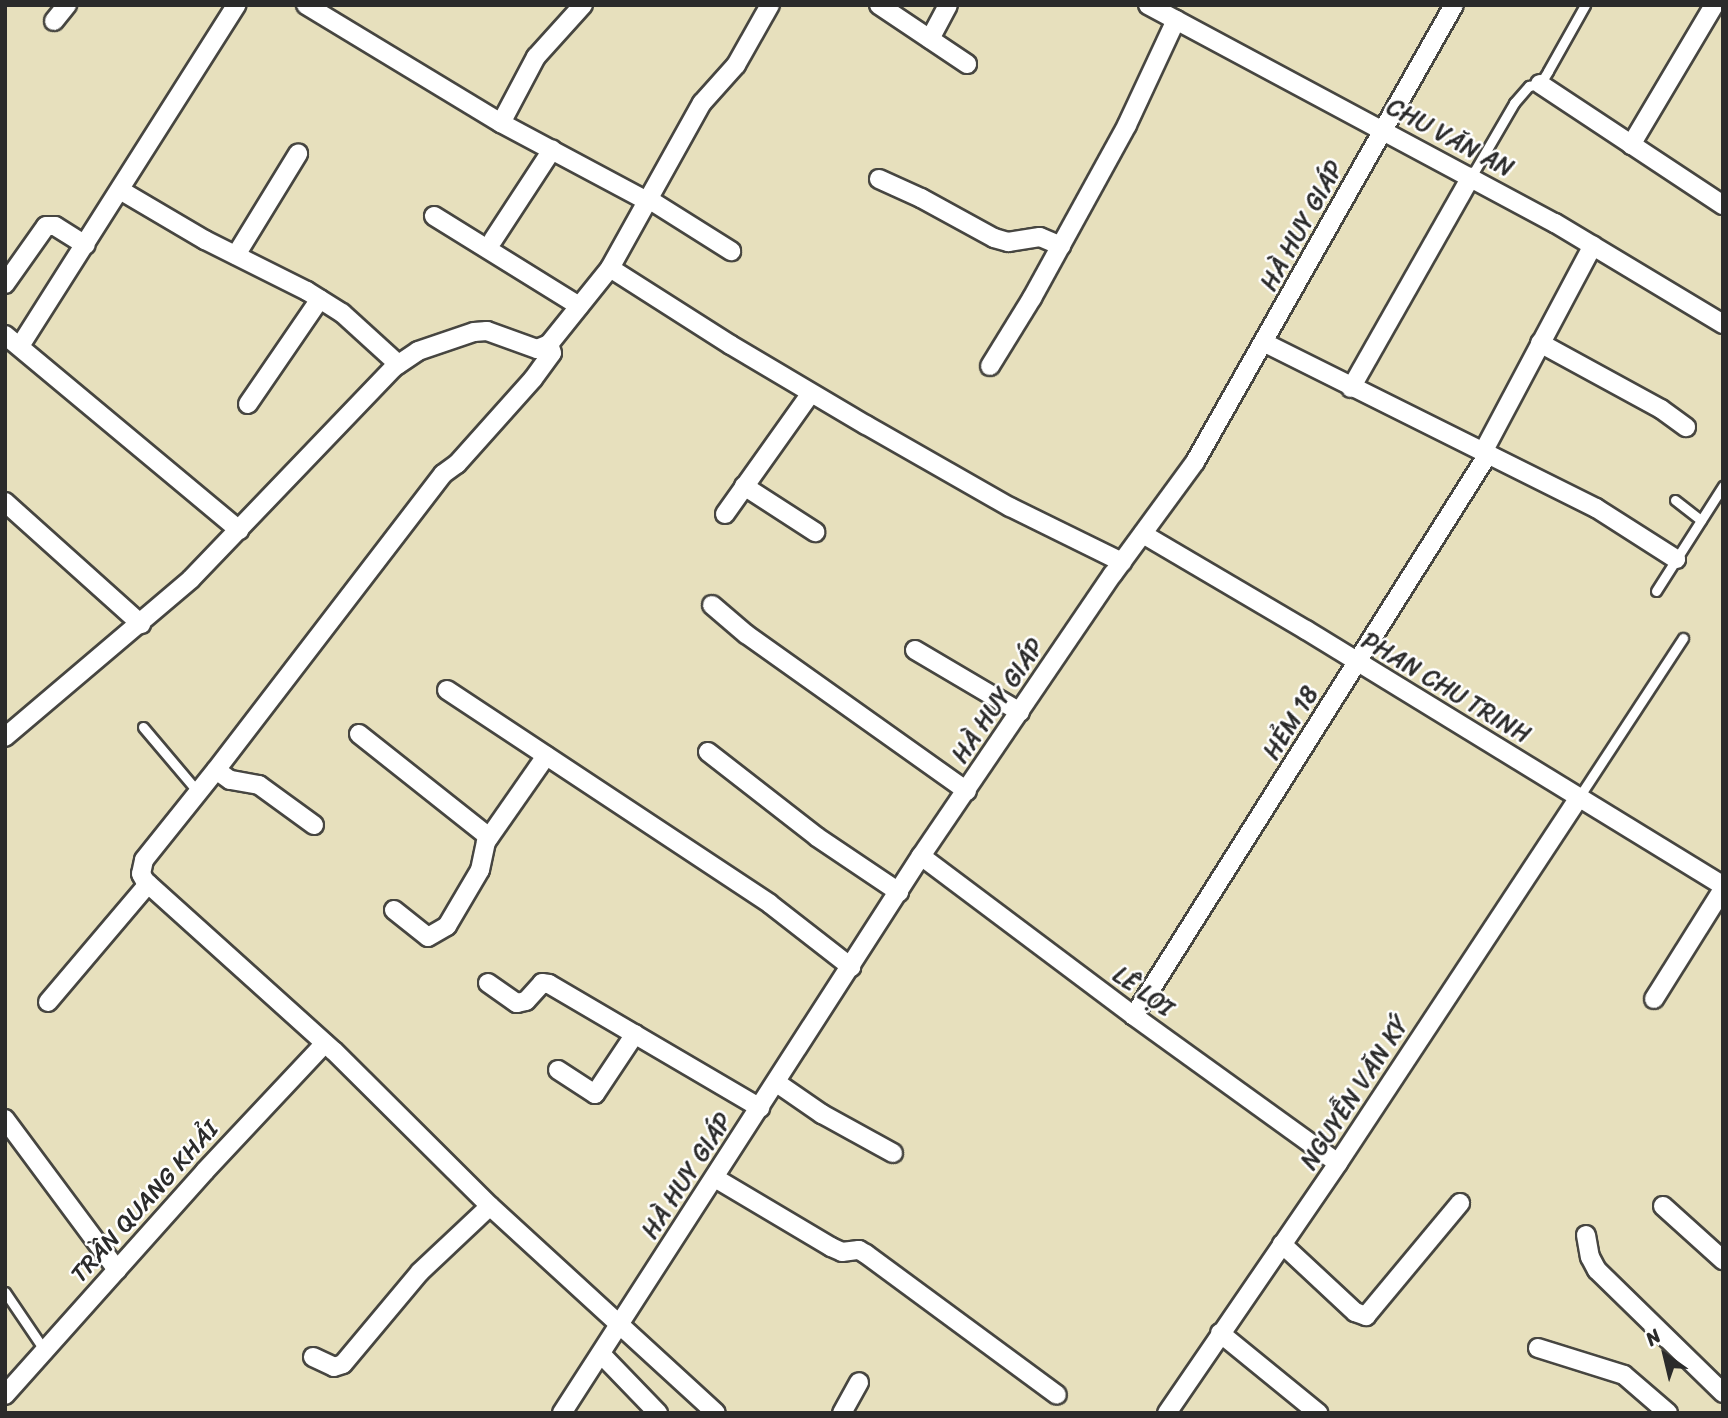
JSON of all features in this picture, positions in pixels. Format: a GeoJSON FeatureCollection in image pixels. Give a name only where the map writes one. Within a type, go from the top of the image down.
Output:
{"type":"FeatureCollection","features":[{"type":"Feature","properties":{"kind":"street"},"geometry":{"type":"LineString","coordinates":[[54,21],[67,5]]}},
{"type":"Feature","properties":{"kind":"street"},"geometry":{"type":"LineString","coordinates":[[20,346],[236,5]]}},
{"type":"Feature","properties":{"kind":"street"},"geometry":{"type":"LineString","coordinates":[[306,5],[501,123],[649,201],[732,251]]}},
{"type":"Feature","properties":{"kind":"street"},"geometry":{"type":"LineString","coordinates":[[501,123],[536,57],[583,5]]}},
{"type":"Feature","properties":{"kind":"street"},"geometry":{"type":"LineString","coordinates":[[6,735],[141,624],[239,530],[398,364],[418,351],[474,332],[487,331],[537,349],[549,344],[610,268],[702,103],[736,65],[770,5]]}},
{"type":"Feature","properties":{"kind":"street"},"geometry":{"type":"LineString","coordinates":[[879,5],[967,64]]}},
{"type":"Feature","properties":{"kind":"street"},"geometry":{"type":"LineString","coordinates":[[930,39],[948,5]]}},
{"type":"Feature","properties":{"kind":"street","name":"CHU VĂN AN"},"geometry":{"type":"LineString","coordinates":[[1148,5],[1471,177],[1592,245],[1723,324]]}},
{"type":"Feature","properties":{"kind":"street","name":"HÀ HUY GIÁP"},"geometry":{"type":"LineString","coordinates":[[562,1413],[921,856],[1122,562],[1195,462],[1265,343],[1382,129],[1454,5]]}},
{"type":"Feature","properties":{"kind":"street"},"geometry":{"type":"LineString","coordinates":[[1631,145],[1719,6]]}},
{"type":"Feature","properties":{"kind":"street"},"geometry":{"type":"LineString","coordinates":[[990,366],[1128,125],[1176,20]]}},
{"type":"Feature","properties":{"kind":"street"},"geometry":{"type":"LineString","coordinates":[[1540,84],[1723,205]]}},
{"type":"Feature","properties":{"kind":"street"},"geometry":{"type":"LineString","coordinates":[[493,246],[552,150]]}},
{"type":"Feature","properties":{"kind":"street"},"geometry":{"type":"LineString","coordinates":[[236,255],[298,154]]}},
{"type":"Feature","properties":{"kind":"street"},"geometry":{"type":"LineString","coordinates":[[1352,388],[1471,177]]}},
{"type":"Feature","properties":{"kind":"street"},"geometry":{"type":"LineString","coordinates":[[879,179],[994,238],[1008,242],[1040,237],[1061,246]]}},
{"type":"Feature","properties":{"kind":"street"},"geometry":{"type":"LineString","coordinates":[[120,190],[320,299],[360,329],[398,364]]}},
{"type":"Feature","properties":{"kind":"street"},"geometry":{"type":"LineString","coordinates":[[434,216],[493,246],[579,306]]}},
{"type":"Feature","properties":{"kind":"street"},"geometry":{"type":"LineString","coordinates":[[5,284],[46,226],[55,226],[85,245]]}},
{"type":"Feature","properties":{"kind":"street","name":"HẺM 18"},"geometry":{"type":"LineString","coordinates":[[1134,1016],[1358,663],[1485,453],[1592,245]]}},
{"type":"Feature","properties":{"kind":"street"},"geometry":{"type":"LineString","coordinates":[[610,268],[811,393],[1010,507],[1122,562]]}},
{"type":"Feature","properties":{"kind":"street"},"geometry":{"type":"LineString","coordinates":[[248,404],[320,299]]}},
{"type":"Feature","properties":{"kind":"street"},"geometry":{"type":"LineString","coordinates":[[5,335],[239,530]]}},
{"type":"Feature","properties":{"kind":"street"},"geometry":{"type":"LineString","coordinates":[[1265,343],[1596,508],[1676,559]]}},
{"type":"Feature","properties":{"kind":"street"},"geometry":{"type":"LineString","coordinates":[[1540,343],[1661,409],[1686,427]]}},
{"type":"Feature","properties":{"kind":"street"},"geometry":{"type":"LineString","coordinates":[[549,344],[552,353],[533,379],[457,464],[443,474],[144,860],[141,874],[148,884],[324,1043],[490,1206],[716,1413]]}},
{"type":"Feature","properties":{"kind":"street"},"geometry":{"type":"LineString","coordinates":[[725,514],[811,393]]}},
{"type":"Feature","properties":{"kind":"street"},"geometry":{"type":"LineString","coordinates":[[744,486],[815,532]]}},
{"type":"Feature","properties":{"kind":"street"},"geometry":{"type":"LineString","coordinates":[[5,502],[141,624]]}},
{"type":"Feature","properties":{"kind":"street","name":"PHAN CHU TRINH"},"geometry":{"type":"LineString","coordinates":[[1143,534],[1723,887]]}},
{"type":"Feature","properties":{"kind":"street"},"geometry":{"type":"LineString","coordinates":[[712,605],[746,634],[967,791]]}},
{"type":"Feature","properties":{"kind":"street"},"geometry":{"type":"LineString","coordinates":[[915,650],[1020,712]]}},
{"type":"Feature","properties":{"kind":"street"},"geometry":{"type":"LineString","coordinates":[[447,690],[770,904],[851,967]]}},
{"type":"Feature","properties":{"kind":"street"},"geometry":{"type":"LineString","coordinates":[[359,734],[489,837]]}},
{"type":"Feature","properties":{"kind":"street"},"geometry":{"type":"LineString","coordinates":[[708,752],[817,837],[899,892]]}},
{"type":"Feature","properties":{"kind":"street"},"geometry":{"type":"LineString","coordinates":[[394,910],[428,937],[442,931],[475,880],[489,837],[546,756]]}},
{"type":"Feature","properties":{"kind":"street"},"geometry":{"type":"LineString","coordinates":[[216,770],[230,780],[259,785],[314,825]]}},
{"type":"Feature","properties":{"kind":"street","name":"NGUYỄN VĂN KÝ"},"geometry":{"type":"LineString","coordinates":[[1167,1413],[1338,1163],[1579,797]]}},
{"type":"Feature","properties":{"kind":"street","name":"LÊ LỢI"},"geometry":{"type":"LineString","coordinates":[[921,856],[1134,1016],[1338,1163]]}},
{"type":"Feature","properties":{"kind":"street"},"geometry":{"type":"LineString","coordinates":[[48,1002],[148,884]]}},
{"type":"Feature","properties":{"kind":"street"},"geometry":{"type":"LineString","coordinates":[[1654,999],[1723,887]]}},
{"type":"Feature","properties":{"kind":"street"},"geometry":{"type":"LineString","coordinates":[[488,983],[517,1003],[526,1000],[542,983],[549,985],[760,1108]]}},
{"type":"Feature","properties":{"kind":"street"},"geometry":{"type":"LineString","coordinates":[[558,1070],[595,1094],[635,1034]]}},
{"type":"Feature","properties":{"kind":"street","name":"TRẦN QUANG KHẢI"},"geometry":{"type":"LineString","coordinates":[[5,1395],[324,1043]]}},
{"type":"Feature","properties":{"kind":"street"},"geometry":{"type":"LineString","coordinates":[[777,1083],[822,1114],[893,1153]]}},
{"type":"Feature","properties":{"kind":"street"},"geometry":{"type":"LineString","coordinates":[[5,1119],[117,1270]]}},
{"type":"Feature","properties":{"kind":"street"},"geometry":{"type":"LineString","coordinates":[[715,1178],[831,1247],[842,1252],[859,1250],[866,1254],[1057,1395]]}},
{"type":"Feature","properties":{"kind":"street"},"geometry":{"type":"LineString","coordinates":[[1282,1244],[1355,1312],[1366,1316],[1460,1203]]}},
{"type":"Feature","properties":{"kind":"street"},"geometry":{"type":"LineString","coordinates":[[313,1357],[334,1367],[343,1364],[420,1272],[490,1206]]}},
{"type":"Feature","properties":{"kind":"street"},"geometry":{"type":"LineString","coordinates":[[1662,1206],[1723,1260]]}},
{"type":"Feature","properties":{"kind":"street"},"geometry":{"type":"LineString","coordinates":[[1587,1235],[1590,1257],[1597,1270],[1723,1393]]}},
{"type":"Feature","properties":{"kind":"street"},"geometry":{"type":"LineString","coordinates":[[1220,1333],[1318,1413]]}},
{"type":"Feature","properties":{"kind":"street"},"geometry":{"type":"LineString","coordinates":[[1538,1348],[1624,1375],[1668,1413]]}},
{"type":"Feature","properties":{"kind":"street"},"geometry":{"type":"LineString","coordinates":[[601,1354],[658,1413]]}},
{"type":"Feature","properties":{"kind":"street"},"geometry":{"type":"LineString","coordinates":[[842,1413],[859,1382]]}},
{"type":"Feature","properties":{"kind":"lane"},"geometry":{"type":"LineString","coordinates":[[1471,177],[1514,103],[1529,86],[1540,84],[1585,5]]}},
{"type":"Feature","properties":{"kind":"lane"},"geometry":{"type":"LineString","coordinates":[[1656,591],[1723,486]]}},
{"type":"Feature","properties":{"kind":"lane"},"geometry":{"type":"LineString","coordinates":[[1675,500],[1701,520]]}},
{"type":"Feature","properties":{"kind":"lane"},"geometry":{"type":"LineString","coordinates":[[1579,797],[1683,638]]}},
{"type":"Feature","properties":{"kind":"lane"},"geometry":{"type":"LineString","coordinates":[[143,727],[198,792]]}},
{"type":"Feature","properties":{"kind":"lane"},"geometry":{"type":"LineString","coordinates":[[5,1292],[45,1351]]}}]}
